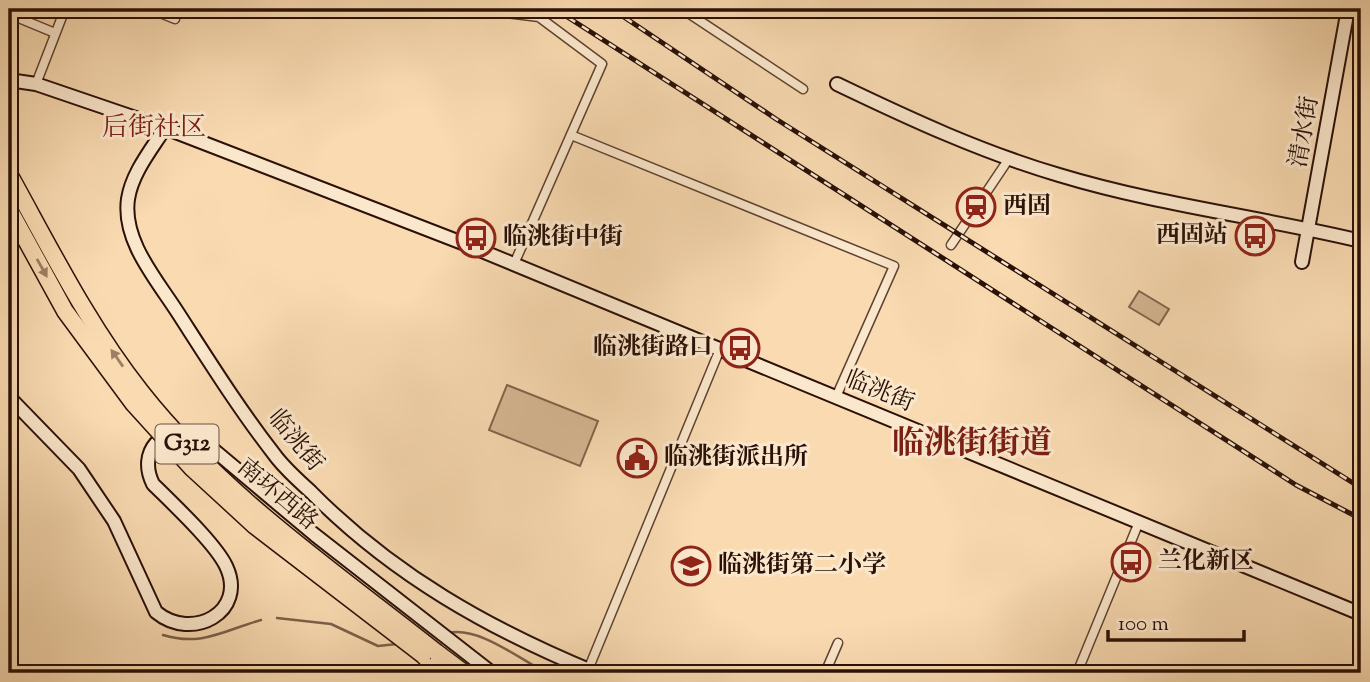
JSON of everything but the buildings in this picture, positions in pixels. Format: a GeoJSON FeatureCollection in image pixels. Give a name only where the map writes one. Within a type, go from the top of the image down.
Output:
{"type":"FeatureCollection","features":[{"type":"Feature","properties":{"kind":"highway","name":"南环西路"},"geometry":{"type":"LineString","coordinates":[[9,174],[80,303],[141,392],[200,459],[265,517],[431,654],[445,673]]}},
{"type":"Feature","properties":{"kind":"highway","name":"南环西路"},"geometry":{"type":"LineString","coordinates":[[9,208],[65,311],[134,403],[192,468],[255,526],[431,654],[464,673]]}},
{"type":"Feature","properties":{"kind":"street"},"geometry":{"type":"LineString","coordinates":[[36,83],[65,9]]}},
{"type":"Feature","properties":{"kind":"street"},"geometry":{"type":"LineString","coordinates":[[150,9],[175,19]]}},
{"type":"Feature","properties":{"kind":"street"},"geometry":{"type":"LineString","coordinates":[[500,9],[506,13],[539,17],[602,64],[514,264]]}},
{"type":"Feature","properties":{"kind":"street"},"geometry":{"type":"LineString","coordinates":[[682,9],[803,89]]}},
{"type":"Feature","properties":{"kind":"street","name":"清水街"},"geometry":{"type":"LineString","coordinates":[[1302,262],[1348,9]]}},
{"type":"Feature","properties":{"kind":"street"},"geometry":{"type":"LineString","coordinates":[[9,14],[55,33]]}},
{"type":"Feature","properties":{"kind":"street","name":"临洮街"},"geometry":{"type":"LineString","coordinates":[[9,80],[36,83],[165,128],[514,264],[1361,614]]}},
{"type":"Feature","properties":{"kind":"street"},"geometry":{"type":"LineString","coordinates":[[837,83],[945,135],[1008,160],[1153,199],[1310,228],[1361,241]]}},
{"type":"Feature","properties":{"kind":"street","name":"临洮街"},"geometry":{"type":"LineString","coordinates":[[165,128],[136,174],[128,199],[129,225],[138,250],[221,380],[275,456],[349,531],[436,595],[592,672],[720,349]]}},
{"type":"Feature","properties":{"kind":"street"},"geometry":{"type":"LineString","coordinates":[[571,135],[894,266],[836,397]]}},
{"type":"Feature","properties":{"kind":"street"},"geometry":{"type":"LineString","coordinates":[[951,245],[1008,160]]}},
{"type":"Feature","properties":{"kind":"street"},"geometry":{"type":"LineString","coordinates":[[9,397],[79,470],[114,521],[156,612],[166,621],[178,626],[205,623],[216,616],[229,593],[230,580],[219,556],[153,484],[148,474],[146,463],[155,443],[163,436],[185,431],[196,435],[492,673]]}},
{"type":"Feature","properties":{"kind":"street"},"geometry":{"type":"LineString","coordinates":[[1077,673],[1139,522]]}},
{"type":"Feature","properties":{"kind":"street"},"geometry":{"type":"LineString","coordinates":[[825,673],[838,643]]}},
{"type":"Feature","properties":{"kind":"shaded area"},"geometry":{"type":"Polygon","coordinates":[[[1139,291],[1169,309],[1159,325],[1129,307],[1139,291]]]}},
{"type":"Feature","properties":{"kind":"shaded area"},"geometry":{"type":"Polygon","coordinates":[[[507,385],[598,421],[580,466],[489,430],[507,385]]]}},
{"type":"Feature","properties":{"kind":"waterway"},"geometry":{"type":"LineString","coordinates":[[277,618],[331,624],[378,646],[397,644]]}},
{"type":"Feature","properties":{"kind":"waterway"},"geometry":{"type":"LineString","coordinates":[[163,635],[202,638],[261,620]]}},
{"type":"Feature","properties":{"kind":"waterway"},"geometry":{"type":"LineString","coordinates":[[448,633],[473,634],[486,639],[547,673]]}},
{"type":"Feature","properties":{"kind":"railway"},"geometry":{"type":"LineString","coordinates":[[555,9],[1296,485],[1361,519]]}},
{"type":"Feature","properties":{"kind":"railway"},"geometry":{"type":"LineString","coordinates":[[612,9],[776,119],[1361,488]]}},
{"type":"Feature","properties":{"kind":"place","name":"西固"},"geometry":{"type":"Point","coordinates":[976,207]}},
{"type":"Feature","properties":{"kind":"place","name":"西固站"},"geometry":{"type":"Point","coordinates":[1255,236]}},
{"type":"Feature","properties":{"kind":"place","name":"临洮街中街"},"geometry":{"type":"Point","coordinates":[476,238]}},
{"type":"Feature","properties":{"kind":"place","name":"临洮街路口"},"geometry":{"type":"Point","coordinates":[740,348]}},
{"type":"Feature","properties":{"kind":"place","name":"临洮街派出所"},"geometry":{"type":"Point","coordinates":[637,458]}},
{"type":"Feature","properties":{"kind":"place","name":"兰化新区"},"geometry":{"type":"Point","coordinates":[1131,562]}},
{"type":"Feature","properties":{"kind":"place","name":"临洮街第二小学"},"geometry":{"type":"Point","coordinates":[691,566]}},
{"type":"Feature","properties":{"kind":"district","name":"后街社区"},"geometry":{"type":"Point","coordinates":[154,128]}},
{"type":"Feature","properties":{"kind":"district","name":"临洮街街道"},"geometry":{"type":"Point","coordinates":[972,445]}}]}
